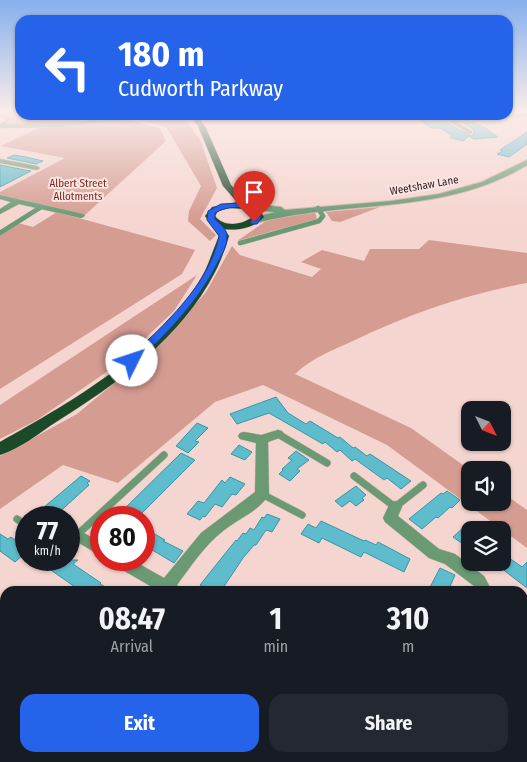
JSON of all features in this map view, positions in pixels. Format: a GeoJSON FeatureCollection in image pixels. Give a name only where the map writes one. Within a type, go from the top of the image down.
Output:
{"type":"FeatureCollection","features":[{"type":"Feature","properties":{"kind":"highway"},"geometry":{"type":"LineString","coordinates":[[210,148],[227,186],[258,213],[254,222],[222,247]]}},
{"type":"Feature","properties":{"kind":"highway"},"geometry":{"type":"LineString","coordinates":[[0,449],[48,422],[92,393],[146,350],[186,306],[202,284],[222,247],[224,236],[210,216],[227,186]]}},
{"type":"Feature","properties":{"kind":"highway"},"geometry":{"type":"LineString","coordinates":[[211,212],[221,207],[248,206]]}},
{"type":"Feature","properties":{"kind":"highway"},"geometry":{"type":"LineString","coordinates":[[215,223],[228,226],[254,222]]}},
{"type":"Feature","properties":{"kind":"street"},"geometry":{"type":"LineString","coordinates":[[0,161],[37,168]]}},
{"type":"Feature","properties":{"kind":"street","name":"Weetshaw Lane"},"geometry":{"type":"LineString","coordinates":[[254,222],[294,211],[413,200],[452,193],[498,178],[527,162]]}},
{"type":"Feature","properties":{"kind":"street"},"geometry":{"type":"LineString","coordinates":[[0,197],[81,216]]}},
{"type":"Feature","properties":{"kind":"street"},"geometry":{"type":"LineString","coordinates":[[0,212],[18,201]]}},
{"type":"Feature","properties":{"kind":"street","name":"Weetshaw Lane"},"geometry":{"type":"LineString","coordinates":[[248,206],[294,211]]}},
{"type":"Feature","properties":{"kind":"street"},"geometry":{"type":"LineString","coordinates":[[244,436],[262,440],[278,434]]}},
{"type":"Feature","properties":{"kind":"street"},"geometry":{"type":"LineString","coordinates":[[171,586],[211,532],[229,518],[250,507],[262,494],[262,440]]}},
{"type":"Feature","properties":{"kind":"street"},"geometry":{"type":"LineString","coordinates":[[394,507],[390,518],[434,554],[450,559],[479,582],[481,586]]}},
{"type":"Feature","properties":{"kind":"street"},"geometry":{"type":"LineString","coordinates":[[138,571],[164,586]]}},
{"type":"Feature","properties":{"kind":"lane"},"geometry":{"type":"LineString","coordinates":[[0,232],[41,207]]}},
{"type":"Feature","properties":{"kind":"lane"},"geometry":{"type":"LineString","coordinates":[[240,243],[318,221],[323,216],[318,208]]}},
{"type":"Feature","properties":{"kind":"lane"},"geometry":{"type":"LineString","coordinates":[[278,434],[327,463]]}},
{"type":"Feature","properties":{"kind":"lane"},"geometry":{"type":"LineString","coordinates":[[80,527],[164,455]]}},
{"type":"Feature","properties":{"kind":"lane"},"geometry":{"type":"LineString","coordinates":[[354,476],[394,507],[423,485]]}},
{"type":"Feature","properties":{"kind":"lane"},"geometry":{"type":"LineString","coordinates":[[262,494],[302,515]]}},
{"type":"Feature","properties":{"kind":"green space","name":"Albert Street Allotments"},"geometry":{"type":"Polygon","coordinates":[[[9,148],[159,148],[85,215],[0,195],[0,192],[65,158],[9,148]]]}},
{"type":"Feature","properties":{"kind":"green space"},"geometry":{"type":"Polygon","coordinates":[[[178,148],[203,148],[217,188],[200,219],[216,235],[210,241],[188,221],[189,211],[201,186],[178,148]]]}},
{"type":"Feature","properties":{"kind":"green space"},"geometry":{"type":"Polygon","coordinates":[[[380,207],[340,222],[332,221],[326,212],[380,207]]]}},
{"type":"Feature","properties":{"kind":"green space"},"geometry":{"type":"Polygon","coordinates":[[[57,212],[195,250],[182,274],[0,389],[0,234],[18,223],[33,227],[57,212]]]}},
{"type":"Feature","properties":{"kind":"green space"},"geometry":{"type":"Polygon","coordinates":[[[315,212],[317,219],[237,241],[269,219],[315,212]]]}},
{"type":"Feature","properties":{"kind":"green space"},"geometry":{"type":"Polygon","coordinates":[[[429,240],[527,253],[527,283],[461,299],[397,322],[323,354],[295,374],[411,428],[461,464],[461,499],[387,445],[263,385],[215,402],[118,483],[63,465],[0,509],[0,456],[77,414],[156,348],[206,292],[232,246],[240,255],[312,277],[321,269],[301,262],[322,250],[364,261],[370,249],[419,249],[429,240]]]}},
{"type":"Feature","properties":{"kind":"green space"},"geometry":{"type":"Polygon","coordinates":[[[197,275],[174,311],[118,364],[37,420],[0,439],[0,405],[197,275]]]}},
{"type":"Feature","properties":{"kind":"green space"},"geometry":{"type":"Polygon","coordinates":[[[511,499],[527,510],[527,548],[511,536],[511,521],[490,521],[477,511],[511,511],[511,499]]]}},
{"type":"Feature","properties":{"kind":"building"},"geometry":{"type":"Polygon","coordinates":[[[504,148],[522,148],[509,157],[497,154],[503,151],[500,150],[504,148]]]}},
{"type":"Feature","properties":{"kind":"building"},"geometry":{"type":"Polygon","coordinates":[[[14,155],[43,161],[36,164],[7,158],[14,155]]]}},
{"type":"Feature","properties":{"kind":"building"},"geometry":{"type":"Polygon","coordinates":[[[0,165],[25,170],[31,171],[0,187],[0,165]]]}},
{"type":"Feature","properties":{"kind":"building"},"geometry":{"type":"Polygon","coordinates":[[[276,397],[288,413],[306,424],[310,421],[338,438],[340,437],[353,448],[355,447],[367,456],[370,454],[411,481],[401,489],[387,478],[384,480],[355,459],[352,461],[340,450],[337,452],[325,442],[323,444],[269,413],[237,424],[230,414],[276,397]]]}},
{"type":"Feature","properties":{"kind":"building"},"geometry":{"type":"Polygon","coordinates":[[[197,423],[208,428],[195,441],[199,442],[188,453],[176,446],[197,423]]]}},
{"type":"Feature","properties":{"kind":"building"},"geometry":{"type":"Polygon","coordinates":[[[239,445],[252,452],[245,460],[231,454],[239,445]]]}},
{"type":"Feature","properties":{"kind":"building"},"geometry":{"type":"Polygon","coordinates":[[[296,451],[309,460],[297,469],[300,471],[290,481],[279,474],[292,460],[288,458],[296,451]]]}},
{"type":"Feature","properties":{"kind":"building"},"geometry":{"type":"Polygon","coordinates":[[[181,453],[195,460],[149,506],[127,506],[181,453]]]}},
{"type":"Feature","properties":{"kind":"building"},"geometry":{"type":"Polygon","coordinates":[[[81,476],[90,481],[87,483],[89,485],[66,506],[45,506],[81,476]]]}},
{"type":"Feature","properties":{"kind":"building"},"geometry":{"type":"Polygon","coordinates":[[[230,477],[245,484],[236,495],[232,494],[222,507],[215,504],[205,517],[203,516],[200,520],[187,514],[198,501],[204,503],[222,480],[225,483],[230,477]]]}},
{"type":"Feature","properties":{"kind":"building"},"geometry":{"type":"Polygon","coordinates":[[[356,486],[366,495],[362,498],[364,500],[356,506],[350,501],[342,507],[335,501],[356,486]]]}},
{"type":"Feature","properties":{"kind":"building"},"geometry":{"type":"Polygon","coordinates":[[[447,491],[460,500],[452,508],[450,507],[422,529],[409,519],[441,493],[443,494],[447,491]]]}},
{"type":"Feature","properties":{"kind":"building"},"geometry":{"type":"Polygon","coordinates":[[[267,514],[280,519],[272,532],[266,530],[256,545],[243,558],[224,586],[200,585],[236,540],[243,533],[246,534],[250,528],[254,530],[262,517],[264,518],[267,514]]]}},
{"type":"Feature","properties":{"kind":"building"},"geometry":{"type":"Polygon","coordinates":[[[321,521],[364,541],[376,545],[378,542],[410,559],[404,572],[364,552],[361,557],[322,538],[319,543],[301,534],[308,524],[316,528],[321,521]]]}},
{"type":"Feature","properties":{"kind":"building"},"geometry":{"type":"Polygon","coordinates":[[[461,530],[461,543],[453,537],[461,530]]]}},
{"type":"Feature","properties":{"kind":"building"},"geometry":{"type":"Polygon","coordinates":[[[0,534],[8,539],[11,537],[15,540],[15,562],[0,551],[0,534]]]}},
{"type":"Feature","properties":{"kind":"building"},"geometry":{"type":"Polygon","coordinates":[[[155,534],[165,540],[163,541],[183,551],[174,563],[155,552],[155,534]]]}},
{"type":"Feature","properties":{"kind":"building"},"geometry":{"type":"Polygon","coordinates":[[[511,559],[522,567],[527,562],[527,586],[505,571],[511,571],[511,559]]]}},
{"type":"Feature","properties":{"kind":"building"},"geometry":{"type":"Polygon","coordinates":[[[440,568],[455,575],[450,586],[431,586],[440,568]]]}},
{"type":"Feature","properties":{"kind":"building"},"geometry":{"type":"Polygon","coordinates":[[[80,569],[104,586],[74,586],[52,571],[80,571],[80,569]]]}},
{"type":"Feature","properties":{"kind":"route"},"geometry":{"type":"LineString","coordinates":[[132,361],[170,326],[186,306],[202,284],[222,247],[224,236],[220,228],[211,220],[211,212],[229,205],[251,207],[256,210],[259,217],[254,222]]}}]}
